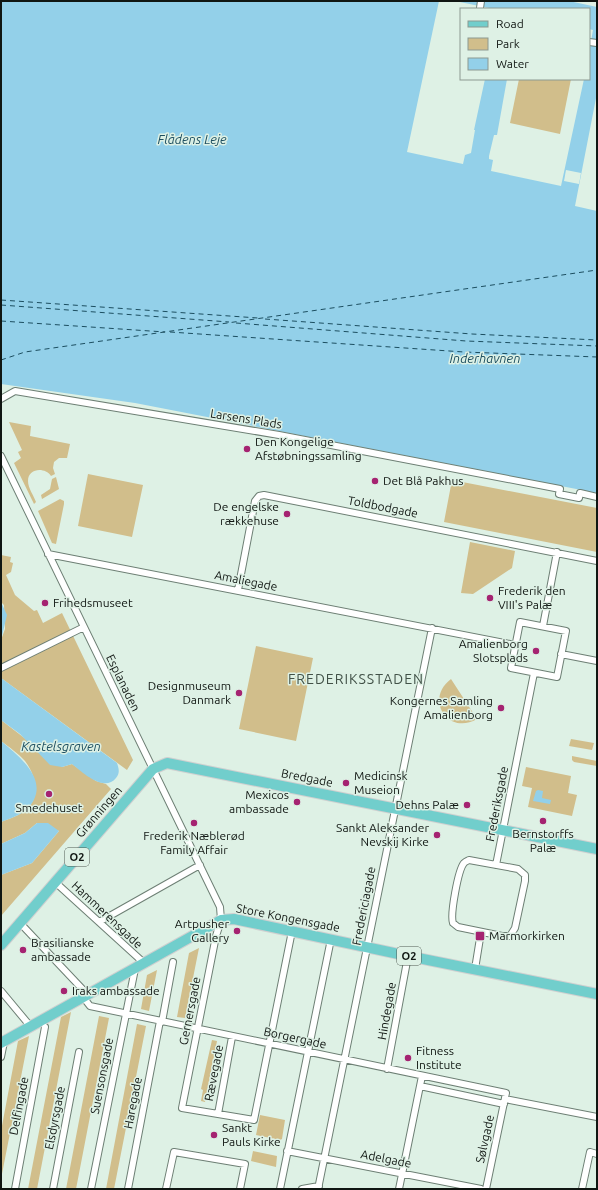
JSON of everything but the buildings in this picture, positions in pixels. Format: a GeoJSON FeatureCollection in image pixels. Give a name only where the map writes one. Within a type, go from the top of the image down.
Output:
{"type":"FeatureCollection","features":[{"type":"Feature","properties":{"kind":"main road","name":"Bredgade"},"geometry":{"type":"LineString","coordinates":[[153,769],[167,763],[597,849]]}},
{"type":"Feature","properties":{"kind":"main road","name":"Grønningen"},"geometry":{"type":"LineString","coordinates":[[1,945],[153,769]]}},
{"type":"Feature","properties":{"kind":"main road","name":"Store Kongensgade"},"geometry":{"type":"LineString","coordinates":[[2,1042],[222,920],[234,918],[408,956],[597,994]]}},
{"type":"Feature","properties":{"kind":"street","name":"Larsens Plads"},"geometry":{"type":"LineString","coordinates":[[1,399],[15,391],[362,451],[560,490],[559,494],[579,498],[580,493],[597,497]]}},
{"type":"Feature","properties":{"kind":"street","name":"Esplanaden"},"geometry":{"type":"LineString","coordinates":[[1,456],[200,865],[220,907],[222,920]]}},
{"type":"Feature","properties":{"kind":"street","name":"Toldbodgade"},"geometry":{"type":"LineString","coordinates":[[238,590],[255,501],[259,496],[264,495],[597,561]]}},
{"type":"Feature","properties":{"kind":"street"},"geometry":{"type":"LineString","coordinates":[[543,626],[557,552]]}},
{"type":"Feature","properties":{"kind":"street","name":"Amaliegade"},"geometry":{"type":"LineString","coordinates":[[48,554],[515,644]]}},
{"type":"Feature","properties":{"kind":"street"},"geometry":{"type":"LineString","coordinates":[[520,622],[543,626],[566,631],[557,677],[511,668],[520,622]]}},
{"type":"Feature","properties":{"kind":"street"},"geometry":{"type":"LineString","coordinates":[[1,668],[84,627]]}},
{"type":"Feature","properties":{"kind":"street","name":"Fredericiagade"},"geometry":{"type":"LineString","coordinates":[[318,1188],[432,628]]}},
{"type":"Feature","properties":{"kind":"street"},"geometry":{"type":"LineString","coordinates":[[561,654],[597,661]]}},
{"type":"Feature","properties":{"kind":"street","name":"Frederiksgade"},"geometry":{"type":"LineString","coordinates":[[496,865],[534,673]]}},
{"type":"Feature","properties":{"kind":"street"},"geometry":{"type":"LineString","coordinates":[[473,860],[496,865],[518,869],[525,874],[525,881],[514,931],[510,936],[482,932],[454,925],[452,918],[454,902],[462,867],[465,862],[473,860]]}},
{"type":"Feature","properties":{"kind":"street"},"geometry":{"type":"LineString","coordinates":[[99,922],[200,865]]}},
{"type":"Feature","properties":{"kind":"street","name":"Hammerensgade"},"geometry":{"type":"LineString","coordinates":[[55,882],[99,922],[139,966]]}},
{"type":"Feature","properties":{"kind":"street","name":"Gernersgade"},"geometry":{"type":"LineString","coordinates":[[218,1114],[182,1108],[216,936],[222,920]]}},
{"type":"Feature","properties":{"kind":"street","name":"Borgergade"},"geometry":{"type":"LineString","coordinates":[[20,923],[86,996],[90,1006],[197,1030],[422,1076],[505,1098],[597,1117]]}},
{"type":"Feature","properties":{"kind":"street"},"geometry":{"type":"LineString","coordinates":[[218,1114],[254,1120],[292,931]]}},
{"type":"Feature","properties":{"kind":"street"},"geometry":{"type":"LineString","coordinates":[[475,969],[482,932]]}},
{"type":"Feature","properties":{"kind":"street"},"geometry":{"type":"LineString","coordinates":[[280,1189],[330,939]]}},
{"type":"Feature","properties":{"kind":"street","name":"Hindegade"},"geometry":{"type":"LineString","coordinates":[[387,1069],[408,956]]}},
{"type":"Feature","properties":{"kind":"street","name":"Haregade"},"geometry":{"type":"LineString","coordinates":[[128,1189],[173,962]]}},
{"type":"Feature","properties":{"kind":"street","name":"Suensonsgade"},"geometry":{"type":"LineString","coordinates":[[91,1189],[125,1014],[139,966]]}},
{"type":"Feature","properties":{"kind":"street"},"geometry":{"type":"LineString","coordinates":[[1,991],[31,1027]]}},
{"type":"Feature","properties":{"kind":"street","name":"Delfingade"},"geometry":{"type":"LineString","coordinates":[[15,1189],[45,1027]]}},
{"type":"Feature","properties":{"kind":"street","name":"Rævegade"},"geometry":{"type":"LineString","coordinates":[[218,1114],[232,1037]]}},
{"type":"Feature","properties":{"kind":"street"},"geometry":{"type":"LineString","coordinates":[[1,1057],[2,1042]]}},
{"type":"Feature","properties":{"kind":"street","name":"Elsdyrsgade"},"geometry":{"type":"LineString","coordinates":[[53,1189],[79,1052]]}},
{"type":"Feature","properties":{"kind":"street"},"geometry":{"type":"LineString","coordinates":[[399,1189],[422,1076]]}},
{"type":"Feature","properties":{"kind":"street","name":"Borgergade"},"geometry":{"type":"LineString","coordinates":[[420,1086],[505,1098]]}},
{"type":"Feature","properties":{"kind":"street","name":"Sølvgade"},"geometry":{"type":"LineString","coordinates":[[486,1189],[505,1098]]}},
{"type":"Feature","properties":{"kind":"street","name":"Adelgade"},"geometry":{"type":"LineString","coordinates":[[287,1151],[480,1189]]}},
{"type":"Feature","properties":{"kind":"street"},"geometry":{"type":"LineString","coordinates":[[166,1189],[174,1152],[245,1164],[240,1189]]}},
{"type":"Feature","properties":{"kind":"street"},"geometry":{"type":"LineString","coordinates":[[582,1189],[590,1152],[597,1154]]}},
{"type":"Feature","properties":{"kind":"street"},"geometry":{"type":"LineString","coordinates":[[302,1189],[318,1188]]}},
{"type":"Feature","properties":{"kind":"green space"},"geometry":{"type":"Polygon","coordinates":[[[519,80],[571,80],[560,134],[510,123],[519,80]]]}},
{"type":"Feature","properties":{"kind":"green space"},"geometry":{"type":"Polygon","coordinates":[[[9,422],[31,426],[30,436],[70,444],[67,458],[59,458],[54,462],[53,468],[55,474],[51,476],[45,471],[41,470],[31,473],[28,481],[36,502],[34,504],[14,463],[21,458],[18,452],[22,450],[9,422]]]}},
{"type":"Feature","properties":{"kind":"green space"},"geometry":{"type":"Polygon","coordinates":[[[88,474],[143,485],[132,537],[78,526],[88,474]]]}},
{"type":"Feature","properties":{"kind":"green space"},"geometry":{"type":"Polygon","coordinates":[[[56,477],[59,489],[42,499],[41,495],[50,489],[52,479],[56,477]]]}},
{"type":"Feature","properties":{"kind":"green space"},"geometry":{"type":"Polygon","coordinates":[[[452,480],[597,508],[597,552],[444,522],[452,480]]]}},
{"type":"Feature","properties":{"kind":"green space"},"geometry":{"type":"Polygon","coordinates":[[[60,499],[64,501],[64,504],[56,544],[52,543],[38,511],[60,499]]]}},
{"type":"Feature","properties":{"kind":"green space"},"geometry":{"type":"Polygon","coordinates":[[[470,542],[515,551],[512,568],[473,594],[461,593],[470,542]]]}},
{"type":"Feature","properties":{"kind":"green space"},"geometry":{"type":"Polygon","coordinates":[[[1,555],[11,557],[10,562],[13,563],[11,572],[6,575],[15,595],[34,611],[37,610],[43,623],[62,613],[133,760],[127,770],[1,678],[1,640],[5,629],[4,605],[1,602],[1,555]]]}},
{"type":"Feature","properties":{"kind":"green space"},"geometry":{"type":"Polygon","coordinates":[[[256,646],[313,658],[296,741],[239,729],[256,646]]]}},
{"type":"Feature","properties":{"kind":"green space"},"geometry":{"type":"Polygon","coordinates":[[[451,679],[477,719],[466,723],[457,723],[449,719],[443,713],[440,705],[440,696],[443,687],[451,679]]]}},
{"type":"Feature","properties":{"kind":"green space"},"geometry":{"type":"Polygon","coordinates":[[[1,720],[62,767],[72,764],[96,781],[106,784],[111,789],[1,916],[1,875],[32,863],[59,831],[37,823],[25,833],[1,844],[1,822],[26,810],[34,799],[35,786],[32,773],[25,761],[1,741],[1,720]]]}},
{"type":"Feature","properties":{"kind":"green space"},"geometry":{"type":"Polygon","coordinates":[[[571,739],[594,743],[592,750],[569,746],[571,739]]]}},
{"type":"Feature","properties":{"kind":"green space"},"geometry":{"type":"Polygon","coordinates":[[[572,756],[597,761],[597,766],[574,762],[572,760],[572,756]]]}},
{"type":"Feature","properties":{"kind":"green space"},"geometry":{"type":"Polygon","coordinates":[[[526,767],[571,776],[568,793],[577,795],[572,816],[528,807],[532,788],[522,786],[526,767]]]}},
{"type":"Feature","properties":{"kind":"green space"},"geometry":{"type":"Polygon","coordinates":[[[199,948],[185,1018],[177,1017],[189,953],[199,948]]]}},
{"type":"Feature","properties":{"kind":"green space"},"geometry":{"type":"Polygon","coordinates":[[[157,970],[149,1011],[141,1009],[147,975],[157,970]]]}},
{"type":"Feature","properties":{"kind":"green space"},"geometry":{"type":"Polygon","coordinates":[[[71,1012],[37,1189],[28,1189],[61,1017],[71,1012]]]}},
{"type":"Feature","properties":{"kind":"green space"},"geometry":{"type":"Polygon","coordinates":[[[99,1016],[109,1018],[76,1189],[66,1189],[99,1016]]]}},
{"type":"Feature","properties":{"kind":"green space"},"geometry":{"type":"Polygon","coordinates":[[[137,1024],[146,1026],[114,1189],[106,1189],[137,1024]]]}},
{"type":"Feature","properties":{"kind":"green space"},"geometry":{"type":"Polygon","coordinates":[[[29,1036],[1,1179],[1,1131],[18,1041],[29,1036]]]}},
{"type":"Feature","properties":{"kind":"green space"},"geometry":{"type":"Polygon","coordinates":[[[212,1040],[217,1041],[205,1102],[201,1101],[203,1090],[201,1089],[212,1040]]]}},
{"type":"Feature","properties":{"kind":"green space"},"geometry":{"type":"Polygon","coordinates":[[[260,1115],[285,1120],[282,1139],[280,1140],[256,1135],[260,1115]]]}},
{"type":"Feature","properties":{"kind":"green space"},"geometry":{"type":"Polygon","coordinates":[[[253,1151],[277,1156],[276,1167],[251,1161],[253,1151]]]}},
{"type":"Feature","properties":{"kind":"water"},"geometry":{"type":"Polygon","coordinates":[[[439,1],[407,152],[463,164],[465,155],[471,153],[474,130],[485,80],[507,80],[497,135],[494,135],[489,156],[489,159],[493,160],[491,171],[561,186],[584,80],[590,80],[590,47],[593,30],[590,29],[590,8],[489,8],[455,1],[569,1],[597,7],[597,93],[575,206],[597,211],[597,493],[135,403],[1,384],[1,2],[439,1]]]}},
{"type":"Feature","properties":{"kind":"water"},"geometry":{"type":"Polygon","coordinates":[[[1,602],[7,615],[1,640],[1,602]]]}},
{"type":"Feature","properties":{"kind":"water","name":"Kastelsgraven"},"geometry":{"type":"Polygon","coordinates":[[[1,678],[117,763],[119,771],[116,778],[111,782],[99,782],[87,776],[72,764],[62,767],[50,765],[20,734],[1,720],[1,678]]]}},
{"type":"Feature","properties":{"kind":"water","name":"Kastelsgraven"},"geometry":{"type":"Polygon","coordinates":[[[1,741],[25,763],[31,771],[37,790],[34,800],[26,810],[1,822],[1,741]]]}},
{"type":"Feature","properties":{"kind":"water"},"geometry":{"type":"Polygon","coordinates":[[[536,791],[543,791],[542,798],[551,800],[550,804],[533,801],[536,791]]]}},
{"type":"Feature","properties":{"kind":"water"},"geometry":{"type":"Polygon","coordinates":[[[37,823],[48,823],[59,831],[32,863],[1,875],[1,844],[25,833],[37,823]]]}},
{"type":"Feature","properties":{"kind":"pier"},"geometry":{"type":"Polygon","coordinates":[[[566,170],[581,173],[579,184],[564,181],[566,170]]]}},
{"type":"Feature","properties":{"kind":"ferry route"},"geometry":{"type":"LineString","coordinates":[[1,360],[25,352],[597,270]]}},
{"type":"Feature","properties":{"kind":"ferry route"},"geometry":{"type":"LineString","coordinates":[[1,300],[258,318]]}},
{"type":"Feature","properties":{"kind":"ferry route"},"geometry":{"type":"LineString","coordinates":[[1,305],[229,322]]}},
{"type":"Feature","properties":{"kind":"ferry route"},"geometry":{"type":"LineString","coordinates":[[265,319],[472,334],[597,340]]}},
{"type":"Feature","properties":{"kind":"ferry route"},"geometry":{"type":"LineString","coordinates":[[1,321],[165,332]]}},
{"type":"Feature","properties":{"kind":"ferry route"},"geometry":{"type":"LineString","coordinates":[[236,323],[466,341],[597,346]]}},
{"type":"Feature","properties":{"kind":"ferry route"},"geometry":{"type":"LineString","coordinates":[[170,332],[464,352],[597,357]]}},
{"type":"Feature","properties":{"kind":"place","name":"Den Kongelige Afstøbningssamling"},"geometry":{"type":"Point","coordinates":[247,449]}},
{"type":"Feature","properties":{"kind":"place","name":"Det Blå Pakhus"},"geometry":{"type":"Point","coordinates":[375,481]}},
{"type":"Feature","properties":{"kind":"place","name":"De engelske rækkehuse"},"geometry":{"type":"Point","coordinates":[287,514]}},
{"type":"Feature","properties":{"kind":"place","name":"Frederik den VIII's Palæ"},"geometry":{"type":"Point","coordinates":[490,598]}},
{"type":"Feature","properties":{"kind":"place","name":"Frihedsmuseet"},"geometry":{"type":"Point","coordinates":[45,603]}},
{"type":"Feature","properties":{"kind":"place","name":"Amalienborg Slotsplads"},"geometry":{"type":"Point","coordinates":[536,651]}},
{"type":"Feature","properties":{"kind":"place","name":"Designmuseum Danmark"},"geometry":{"type":"Point","coordinates":[239,693]}},
{"type":"Feature","properties":{"kind":"place","name":"Kongernes Samling Amalienborg"},"geometry":{"type":"Point","coordinates":[501,708]}},
{"type":"Feature","properties":{"kind":"place","name":"Medicinsk Museion"},"geometry":{"type":"Point","coordinates":[346,783]}},
{"type":"Feature","properties":{"kind":"place","name":"Smedehuset"},"geometry":{"type":"Point","coordinates":[49,794]}},
{"type":"Feature","properties":{"kind":"place","name":"Mexicos ambassade"},"geometry":{"type":"Point","coordinates":[297,802]}},
{"type":"Feature","properties":{"kind":"place","name":"Dehns Palæ"},"geometry":{"type":"Point","coordinates":[467,805]}},
{"type":"Feature","properties":{"kind":"place","name":"Bernstorffs Palæ"},"geometry":{"type":"Point","coordinates":[543,821]}},
{"type":"Feature","properties":{"kind":"place","name":"Frederik Næblerød Family Affair"},"geometry":{"type":"Point","coordinates":[194,823]}},
{"type":"Feature","properties":{"kind":"place","name":"Sankt Aleksander Nevskij Kirke"},"geometry":{"type":"Point","coordinates":[437,835]}},
{"type":"Feature","properties":{"kind":"place","name":"Artpusher Gallery"},"geometry":{"type":"Point","coordinates":[237,931]}},
{"type":"Feature","properties":{"kind":"place","name":"Marmorkirken"},"geometry":{"type":"Point","coordinates":[480,936]}},
{"type":"Feature","properties":{"kind":"place","name":"Brasilianske ambassade"},"geometry":{"type":"Point","coordinates":[23,950]}},
{"type":"Feature","properties":{"kind":"place","name":"Iraks ambassade"},"geometry":{"type":"Point","coordinates":[64,991]}},
{"type":"Feature","properties":{"kind":"place","name":"Fitness Institute"},"geometry":{"type":"Point","coordinates":[408,1058]}},
{"type":"Feature","properties":{"kind":"place","name":"Sankt Pauls Kirke"},"geometry":{"type":"Point","coordinates":[214,1135]}},
{"type":"Feature","properties":{"kind":"district","name":"FREDERIKSSTADEN"},"geometry":{"type":"Point","coordinates":[356,679]}},
{"type":"Feature","properties":{"kind":"water label","name":"Flådens Leje"},"geometry":{"type":"Point","coordinates":[192,139]}},
{"type":"Feature","properties":{"kind":"water label","name":"Inderhavnen"},"geometry":{"type":"Point","coordinates":[485,358]}}]}
